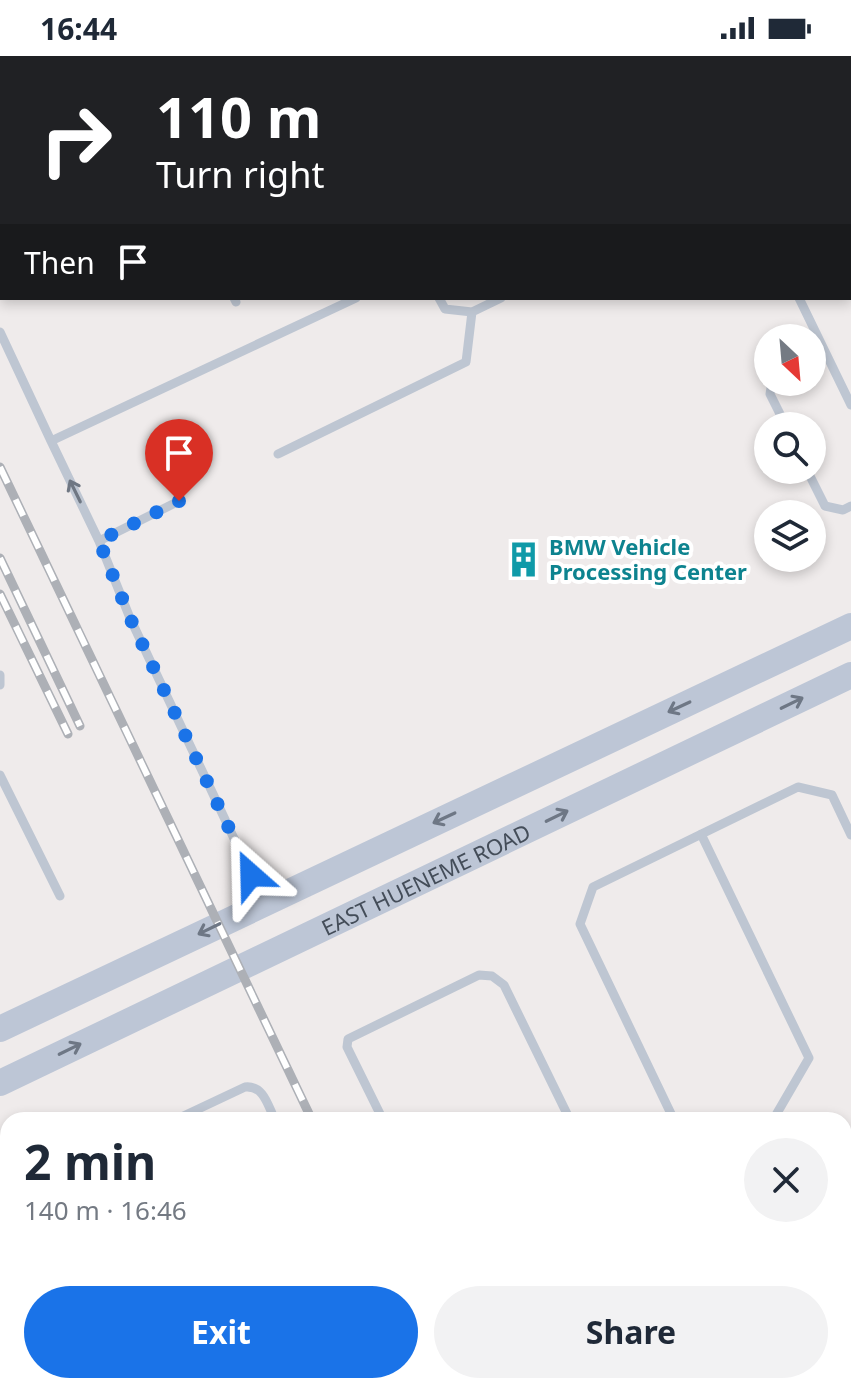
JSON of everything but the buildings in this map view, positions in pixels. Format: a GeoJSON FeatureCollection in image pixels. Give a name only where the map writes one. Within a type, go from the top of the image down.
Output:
{"type":"FeatureCollection","features":[{"type":"Feature","properties":{"kind":"main road","name":"EAST HUENEME ROAD"},"geometry":{"type":"LineString","coordinates":[[0,1029],[851,626]]}},
{"type":"Feature","properties":{"kind":"main road","name":"EAST HUENEME ROAD"},"geometry":{"type":"LineString","coordinates":[[0,1083],[851,675]]}},
{"type":"Feature","properties":{"kind":"lane"},"geometry":{"type":"LineString","coordinates":[[51,441],[352,300]]}},
{"type":"Feature","properties":{"kind":"lane"},"geometry":{"type":"LineString","coordinates":[[440,300],[445,309],[472,312],[497,300]]}},
{"type":"Feature","properties":{"kind":"lane"},"geometry":{"type":"LineString","coordinates":[[803,300],[813,324]]}},
{"type":"Feature","properties":{"kind":"lane"},"geometry":{"type":"LineString","coordinates":[[278,454],[466,362],[472,312]]}},
{"type":"Feature","properties":{"kind":"lane"},"geometry":{"type":"LineString","coordinates":[[0,332],[264,903]]}},
{"type":"Feature","properties":{"kind":"lane"},"geometry":{"type":"LineString","coordinates":[[826,354],[851,405]]}},
{"type":"Feature","properties":{"kind":"lane"},"geometry":{"type":"LineString","coordinates":[[814,484],[825,506],[843,510],[851,506]]}},
{"type":"Feature","properties":{"kind":"lane"},"geometry":{"type":"LineString","coordinates":[[99,541],[179,501]]}},
{"type":"Feature","properties":{"kind":"lane"},"geometry":{"type":"LineString","coordinates":[[0,675],[0,685]]}},
{"type":"Feature","properties":{"kind":"lane"},"geometry":{"type":"LineString","coordinates":[[0,775],[60,896]]}},
{"type":"Feature","properties":{"kind":"lane"},"geometry":{"type":"LineString","coordinates":[[670,1112],[580,924],[593,887],[798,787],[832,795],[851,835]]}},
{"type":"Feature","properties":{"kind":"lane"},"geometry":{"type":"LineString","coordinates":[[701,834],[809,1058],[778,1112]]}},
{"type":"Feature","properties":{"kind":"lane"},"geometry":{"type":"LineString","coordinates":[[379,1112],[347,1047],[348,1039],[479,975],[492,976],[504,985],[566,1112]]}},
{"type":"Feature","properties":{"kind":"lane"},"geometry":{"type":"LineString","coordinates":[[192,1112],[252,1086],[261,1091],[271,1112]]}},
{"type":"Feature","properties":{"kind":"railway"},"geometry":{"type":"LineString","coordinates":[[0,467],[308,1112]]}},
{"type":"Feature","properties":{"kind":"railway"},"geometry":{"type":"LineString","coordinates":[[0,558],[80,726]]}},
{"type":"Feature","properties":{"kind":"railway"},"geometry":{"type":"LineString","coordinates":[[0,594],[68,734]]}},
{"type":"Feature","properties":{"kind":"place","name":"BMW Vehicle Processing Center"},"geometry":{"type":"Point","coordinates":[523,559]}},
{"type":"Feature","properties":{"kind":"route"},"geometry":{"type":"LineString","coordinates":[[179,501],[99,541],[130,618],[251,875]]}}]}
